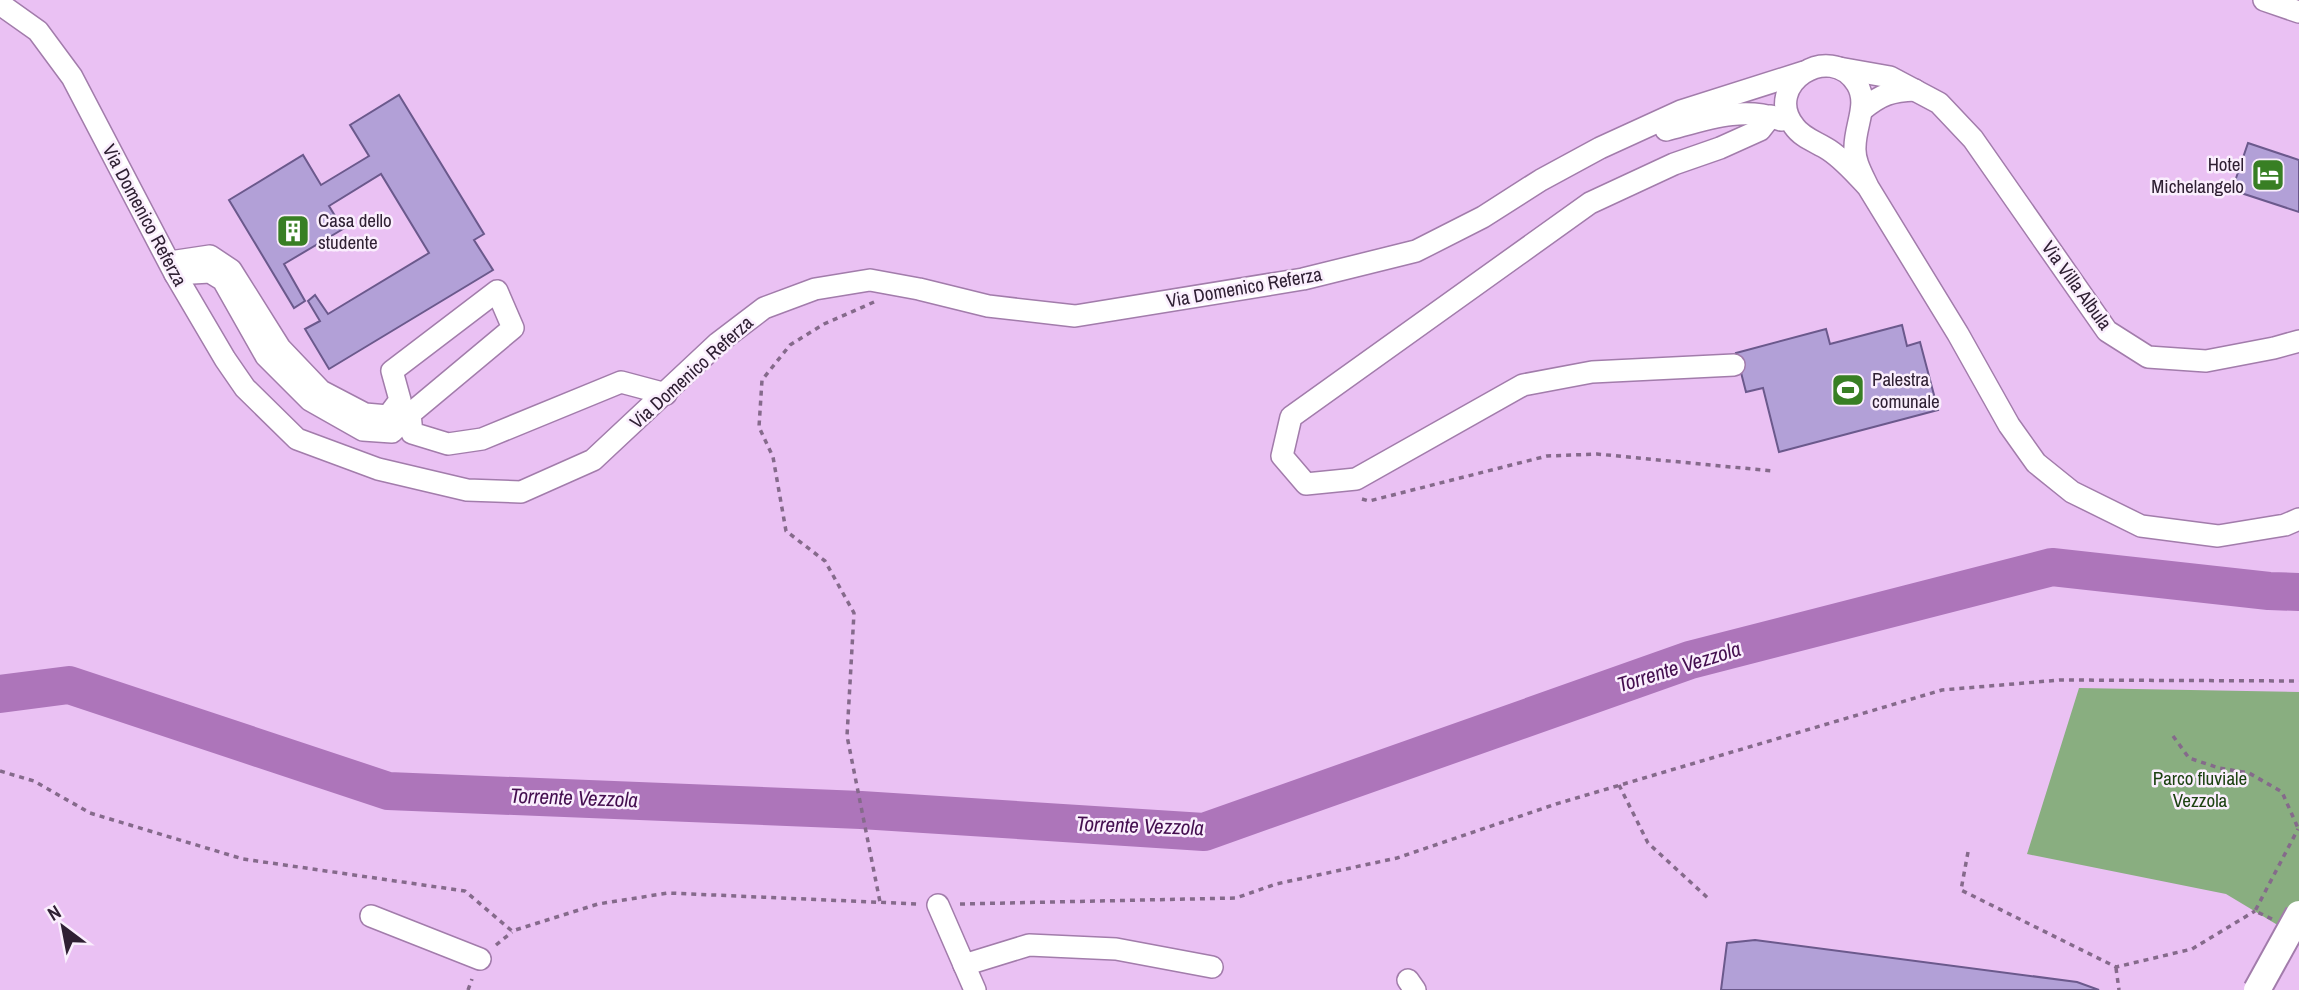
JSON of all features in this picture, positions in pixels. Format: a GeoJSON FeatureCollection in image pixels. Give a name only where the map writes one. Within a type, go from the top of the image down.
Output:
{"type":"FeatureCollection","features":[{"type":"Feature","properties":{"kind":"main road"},"geometry":{"type":"LineString","coordinates":[[2257,990],[2288,918]]}},
{"type":"Feature","properties":{"kind":"street"},"geometry":{"type":"LineString","coordinates":[[2264,0],[2299,12]]}},
{"type":"Feature","properties":{"kind":"street","name":"Via Domenico Referza"},"geometry":{"type":"LineString","coordinates":[[0,4],[38,32],[72,77],[173,268],[225,359],[245,388],[297,439],[378,469],[467,490],[521,492],[593,460],[718,343],[764,308],[815,289],[870,280],[988,306],[1075,316],[1303,279],[1416,251],[1483,217],[1541,180],[1600,148],[1681,111],[1804,72]]}},
{"type":"Feature","properties":{"kind":"street"},"geometry":{"type":"LineString","coordinates":[[1868,187],[1831,151],[1802,135],[1793,125],[1787,114],[1788,90],[1804,72],[1815,67],[1839,68],[1849,74],[1858,85],[1862,97],[1854,148],[1857,163],[1868,187],[1958,334],[2009,425],[2036,463],[2072,492],[2141,526],[2218,536],[2285,525],[2299,519]]}},
{"type":"Feature","properties":{"kind":"street","name":"Via Villa Albula"},"geometry":{"type":"LineString","coordinates":[[1839,68],[1890,77],[1939,103],[1973,139],[2107,331],[2148,356],[2206,361],[2299,341]]}},
{"type":"Feature","properties":{"kind":"street"},"geometry":{"type":"LineString","coordinates":[[1813,141],[1839,139],[1850,132],[1874,100],[1893,91],[1915,90]]}},
{"type":"Feature","properties":{"kind":"street","name":"Via Domenico Referza"},"geometry":{"type":"LineString","coordinates":[[1600,148],[1716,116],[1752,112],[1793,125]]}},
{"type":"Feature","properties":{"kind":"street"},"geometry":{"type":"LineString","coordinates":[[1734,365],[1591,372],[1523,385],[1356,479],[1306,484],[1282,456],[1291,417],[1590,203],[1674,164],[1760,130],[1771,116]]}},
{"type":"Feature","properties":{"kind":"street"},"geometry":{"type":"LineString","coordinates":[[173,268],[210,256],[231,270],[280,348],[321,391],[365,414],[388,416],[400,400],[392,371],[497,291],[513,328],[391,432],[363,430],[310,400],[266,356],[269,333]]}},
{"type":"Feature","properties":{"kind":"street"},"geometry":{"type":"LineString","coordinates":[[225,359],[269,333]]}},
{"type":"Feature","properties":{"kind":"street"},"geometry":{"type":"LineString","coordinates":[[410,414],[412,433],[448,444],[482,439],[621,382],[666,394]]}},
{"type":"Feature","properties":{"kind":"street"},"geometry":{"type":"LineString","coordinates":[[938,905],[975,990]]}},
{"type":"Feature","properties":{"kind":"street"},"geometry":{"type":"LineString","coordinates":[[371,916],[480,959]]}},
{"type":"Feature","properties":{"kind":"street"},"geometry":{"type":"LineString","coordinates":[[964,965],[1029,945],[1116,948],[1212,967]]}},
{"type":"Feature","properties":{"kind":"path"},"geometry":{"type":"LineString","coordinates":[[876,302],[824,324],[790,345],[762,380],[759,427],[773,457],[786,531],[825,561],[854,613],[847,736],[880,902]]}},
{"type":"Feature","properties":{"kind":"path"},"geometry":{"type":"LineString","coordinates":[[1356,498],[1369,501],[1547,456],[1597,454],[1773,471]]}},
{"type":"Feature","properties":{"kind":"path"},"geometry":{"type":"LineString","coordinates":[[0,771],[34,781],[90,813],[243,859],[465,891],[512,931],[598,904],[668,893],[938,905],[1236,898],[1276,884],[1397,858],[1556,804],[1942,690],[2060,680],[2299,681]]}},
{"type":"Feature","properties":{"kind":"path"},"geometry":{"type":"LineString","coordinates":[[1968,852],[1961,890],[2116,968],[2192,949],[2255,911],[2298,827],[2282,792],[2249,773],[2219,768],[2189,758],[2173,736]]}},
{"type":"Feature","properties":{"kind":"path"},"geometry":{"type":"LineString","coordinates":[[1619,785],[1648,843],[1710,900]]}},
{"type":"Feature","properties":{"kind":"path"},"geometry":{"type":"LineString","coordinates":[[2255,911],[2288,918]]}},
{"type":"Feature","properties":{"kind":"path"},"geometry":{"type":"LineString","coordinates":[[2116,968],[2119,990]]}},
{"type":"Feature","properties":{"kind":"green space","name":"Parco fluviale Vezzola"},"geometry":{"type":"Polygon","coordinates":[[[2079,688],[2299,692],[2299,938],[2226,894],[2027,854],[2079,688]]]}},
{"type":"Feature","properties":{"kind":"building","name":"Casa dello studente"},"geometry":{"type":"Polygon","coordinates":[[[399,95],[484,234],[474,240],[493,270],[329,369],[305,329],[320,321],[308,301],[315,295],[328,314],[429,253],[381,174],[329,206],[343,229],[284,264],[305,301],[294,308],[229,200],[303,155],[321,185],[369,156],[350,125],[399,95]]]}},
{"type":"Feature","properties":{"kind":"building","name":"Hotel Michelangelo"},"geometry":{"type":"Polygon","coordinates":[[[2248,143],[2299,160],[2299,212],[2232,190],[2248,143]]]}},
{"type":"Feature","properties":{"kind":"building","name":"Palestra comunale"},"geometry":{"type":"Polygon","coordinates":[[[1902,325],[1907,346],[1920,342],[1938,410],[1779,452],[1763,388],[1746,392],[1736,353],[1826,329],[1830,344],[1902,325]]]}},
{"type":"Feature","properties":{"kind":"building"},"geometry":{"type":"Polygon","coordinates":[[[1755,940],[2077,982],[2099,990],[1721,990],[1727,943],[1755,940]]]}},
{"type":"Feature","properties":{"kind":"waterway","name":"Torrente Vezzola"},"geometry":{"type":"LineString","coordinates":[[0,694],[69,685],[388,791],[861,810],[1204,832],[1690,660],[2052,567],[2299,592]]}},
{"type":"Feature","properties":{"kind":"place","name":"Hotel Michelangelo"},"geometry":{"type":"Point","coordinates":[2268,175]}},
{"type":"Feature","properties":{"kind":"place","name":"Casa dello studente"},"geometry":{"type":"Point","coordinates":[293,231]}},
{"type":"Feature","properties":{"kind":"place","name":"Palestra comunale"},"geometry":{"type":"Point","coordinates":[1848,390]}}]}
